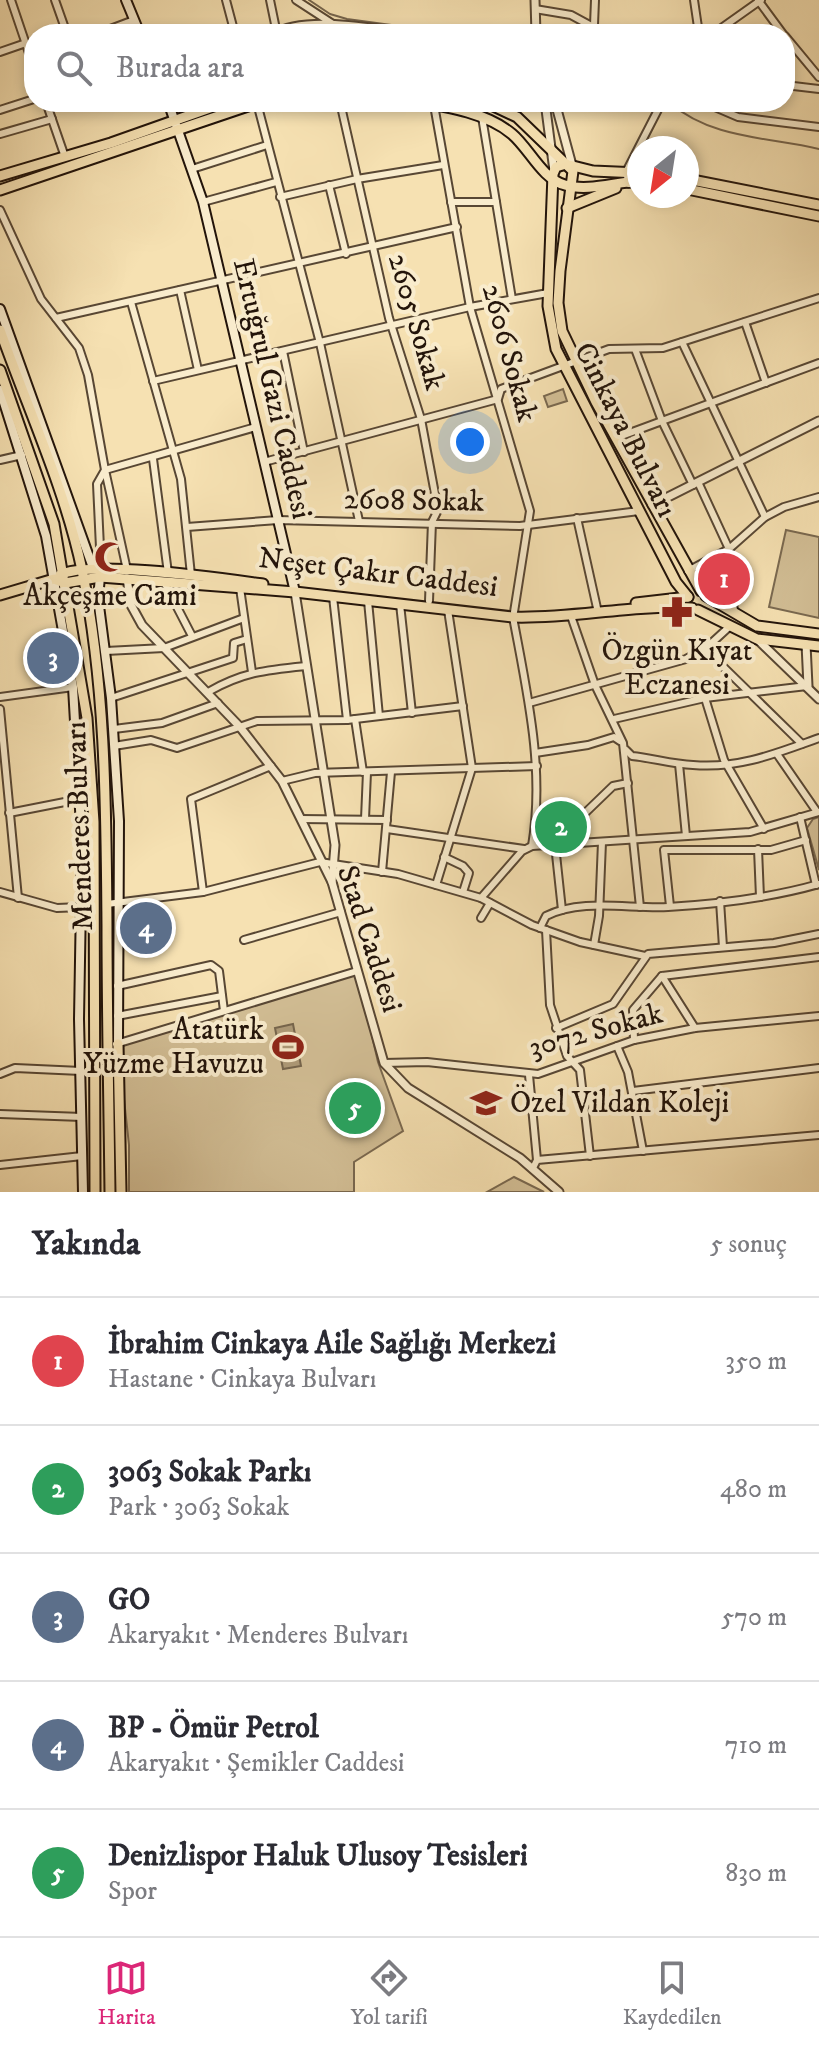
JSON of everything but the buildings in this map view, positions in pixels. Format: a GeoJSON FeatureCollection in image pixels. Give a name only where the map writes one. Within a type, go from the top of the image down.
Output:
{"type":"FeatureCollection","features":[{"type":"Feature","properties":{"kind":"main road"},"geometry":{"type":"LineString","coordinates":[[126,0],[136,24]]}},
{"type":"Feature","properties":{"kind":"main road","name":"Ertuğrul Gazi Caddesi"},"geometry":{"type":"LineString","coordinates":[[172,112],[203,202],[223,280],[294,590]]}},
{"type":"Feature","properties":{"kind":"main road"},"geometry":{"type":"LineString","coordinates":[[0,190],[177,127],[207,112]]}},
{"type":"Feature","properties":{"kind":"main road"},"geometry":{"type":"LineString","coordinates":[[0,176],[228,112]]}},
{"type":"Feature","properties":{"kind":"main road"},"geometry":{"type":"LineString","coordinates":[[462,112],[482,117],[512,133],[562,181],[627,180]]}},
{"type":"Feature","properties":{"kind":"main road"},"geometry":{"type":"LineString","coordinates":[[507,112],[517,117],[553,154],[571,167],[627,179]]}},
{"type":"Feature","properties":{"kind":"main road"},"geometry":{"type":"LineString","coordinates":[[562,181],[571,167]]}},
{"type":"Feature","properties":{"kind":"main road"},"geometry":{"type":"LineString","coordinates":[[562,181],[571,167]]}},
{"type":"Feature","properties":{"kind":"main road","name":"Cinkaya Bulvarı"},"geometry":{"type":"LineString","coordinates":[[562,181],[567,208],[558,303],[562,331],[688,571],[704,594],[734,613],[771,629],[819,634]]}},
{"type":"Feature","properties":{"kind":"main road","name":"Cinkaya Bulvarı"},"geometry":{"type":"LineString","coordinates":[[562,181],[548,293],[551,330],[564,367],[676,582],[695,609]]}},
{"type":"Feature","properties":{"kind":"main road"},"geometry":{"type":"LineString","coordinates":[[699,181],[819,205]]}},
{"type":"Feature","properties":{"kind":"main road"},"geometry":{"type":"LineString","coordinates":[[567,208],[627,182]]}},
{"type":"Feature","properties":{"kind":"main road"},"geometry":{"type":"LineString","coordinates":[[699,191],[819,216]]}},
{"type":"Feature","properties":{"kind":"main road"},"geometry":{"type":"LineString","coordinates":[[0,309],[92,565],[100,574],[98,598],[114,729],[118,904],[117,1016],[113,1044],[121,1192]]}},
{"type":"Feature","properties":{"kind":"main road","name":"Menderes Bulvarı"},"geometry":{"type":"LineString","coordinates":[[0,330],[65,509],[82,569],[102,717],[113,1044],[110,1192]]}},
{"type":"Feature","properties":{"kind":"main road","name":"Menderes Bulvarı"},"geometry":{"type":"LineString","coordinates":[[0,370],[43,491],[64,578],[91,752],[95,1192]]}},
{"type":"Feature","properties":{"kind":"main road"},"geometry":{"type":"LineString","coordinates":[[0,390],[22,455],[54,579],[73,687],[80,799],[83,1192]]}},
{"type":"Feature","properties":{"kind":"main road","name":"Neşet Çakır Caddesi"},"geometry":{"type":"LineString","coordinates":[[64,578],[82,569],[100,574],[166,577],[240,588],[429,601],[514,615],[688,597],[693,591],[704,594]]}},
{"type":"Feature","properties":{"kind":"main road","name":"Neşet Çakır Caddesi"},"geometry":{"type":"LineString","coordinates":[[64,578],[84,581],[100,574]]}},
{"type":"Feature","properties":{"kind":"main road","name":"Neşet Çakır Caddesi"},"geometry":{"type":"LineString","coordinates":[[166,577],[191,575],[333,597],[514,615],[571,616],[633,608],[695,609]]}},
{"type":"Feature","properties":{"kind":"main road"},"geometry":{"type":"LineString","coordinates":[[0,595],[64,578]]}},
{"type":"Feature","properties":{"kind":"main road"},"geometry":{"type":"LineString","coordinates":[[695,609],[706,605],[704,594]]}},
{"type":"Feature","properties":{"kind":"main road"},"geometry":{"type":"LineString","coordinates":[[695,609],[757,639],[819,646]]}},
{"type":"Feature","properties":{"kind":"street"},"geometry":{"type":"LineString","coordinates":[[11,0],[24,37]]}},
{"type":"Feature","properties":{"kind":"street"},"geometry":{"type":"LineString","coordinates":[[55,0],[63,24]]}},
{"type":"Feature","properties":{"kind":"street"},"geometry":{"type":"LineString","coordinates":[[226,0],[232,24]]}},
{"type":"Feature","properties":{"kind":"street"},"geometry":{"type":"LineString","coordinates":[[270,0],[274,24]]}},
{"type":"Feature","properties":{"kind":"street"},"geometry":{"type":"LineString","coordinates":[[296,0],[333,24]]}},
{"type":"Feature","properties":{"kind":"street"},"geometry":{"type":"LineString","coordinates":[[594,24],[595,0]]}},
{"type":"Feature","properties":{"kind":"street"},"geometry":{"type":"LineString","coordinates":[[694,0],[698,24]]}},
{"type":"Feature","properties":{"kind":"street"},"geometry":{"type":"LineString","coordinates":[[727,24],[759,1],[776,24]]}},
{"type":"Feature","properties":{"kind":"street"},"geometry":{"type":"LineString","coordinates":[[536,24],[535,4],[592,24]]}},
{"type":"Feature","properties":{"kind":"street"},"geometry":{"type":"LineString","coordinates":[[123,24],[134,20]]}},
{"type":"Feature","properties":{"kind":"street"},"geometry":{"type":"LineString","coordinates":[[0,52],[24,44]]}},
{"type":"Feature","properties":{"kind":"street"},"geometry":{"type":"LineString","coordinates":[[795,48],[819,77]]}},
{"type":"Feature","properties":{"kind":"street"},"geometry":{"type":"LineString","coordinates":[[795,86],[819,89]]}},
{"type":"Feature","properties":{"kind":"street"},"geometry":{"type":"LineString","coordinates":[[0,110],[24,102]]}},
{"type":"Feature","properties":{"kind":"street"},"geometry":{"type":"LineString","coordinates":[[50,112],[65,157]]}},
{"type":"Feature","properties":{"kind":"street"},"geometry":{"type":"LineString","coordinates":[[260,112],[320,343],[359,521]]}},
{"type":"Feature","properties":{"kind":"street","name":"2605 Sokak"},"geometry":{"type":"LineString","coordinates":[[342,112],[389,318],[421,419],[438,510],[432,522],[429,601]]}},
{"type":"Feature","properties":{"kind":"street","name":"2606 Sokak"},"geometry":{"type":"LineString","coordinates":[[435,112],[470,307],[530,511],[514,615]]}},
{"type":"Feature","properties":{"kind":"street"},"geometry":{"type":"LineString","coordinates":[[547,112],[553,154],[562,181]]}},
{"type":"Feature","properties":{"kind":"street"},"geometry":{"type":"LineString","coordinates":[[557,112],[571,167]]}},
{"type":"Feature","properties":{"kind":"street"},"geometry":{"type":"LineString","coordinates":[[649,136],[658,112]]}},
{"type":"Feature","properties":{"kind":"street"},"geometry":{"type":"LineString","coordinates":[[726,112],[738,117],[819,127]]}},
{"type":"Feature","properties":{"kind":"street"},"geometry":{"type":"LineString","coordinates":[[482,117],[512,299]]}},
{"type":"Feature","properties":{"kind":"street"},"geometry":{"type":"LineString","coordinates":[[0,134],[52,119]]}},
{"type":"Feature","properties":{"kind":"street"},"geometry":{"type":"LineString","coordinates":[[192,169],[267,145]]}},
{"type":"Feature","properties":{"kind":"street"},"geometry":{"type":"LineString","coordinates":[[280,197],[357,179],[443,165]]}},
{"type":"Feature","properties":{"kind":"street"},"geometry":{"type":"LineString","coordinates":[[203,202],[276,182]]}},
{"type":"Feature","properties":{"kind":"street"},"geometry":{"type":"LineString","coordinates":[[329,185],[346,254]]}},
{"type":"Feature","properties":{"kind":"street"},"geometry":{"type":"LineString","coordinates":[[451,202],[496,202]]}},
{"type":"Feature","properties":{"kind":"street"},"geometry":{"type":"LineString","coordinates":[[0,210],[30,278],[56,318],[72,336],[88,375],[127,574]]}},
{"type":"Feature","properties":{"kind":"street"},"geometry":{"type":"LineString","coordinates":[[56,318],[457,227]]}},
{"type":"Feature","properties":{"kind":"street"},"geometry":{"type":"LineString","coordinates":[[180,290],[198,370]]}},
{"type":"Feature","properties":{"kind":"street"},"geometry":{"type":"LineString","coordinates":[[153,381],[470,307],[548,293]]}},
{"type":"Feature","properties":{"kind":"street"},"geometry":{"type":"LineString","coordinates":[[264,462],[498,399],[501,389],[564,367],[574,359],[609,349],[663,348],[819,298]]}},
{"type":"Feature","properties":{"kind":"street"},"geometry":{"type":"LineString","coordinates":[[131,302],[173,448],[187,527],[191,575]]}},
{"type":"Feature","properties":{"kind":"street"},"geometry":{"type":"LineString","coordinates":[[745,322],[766,383]]}},
{"type":"Feature","properties":{"kind":"street"},"geometry":{"type":"LineString","coordinates":[[682,342],[765,517]]}},
{"type":"Feature","properties":{"kind":"street"},"geometry":{"type":"LineString","coordinates":[[635,349],[662,421],[729,549],[734,613]]}},
{"type":"Feature","properties":{"kind":"street"},"geometry":{"type":"LineString","coordinates":[[283,351],[304,452]]}},
{"type":"Feature","properties":{"kind":"street"},"geometry":{"type":"LineString","coordinates":[[616,438],[819,363]]}},
{"type":"Feature","properties":{"kind":"street"},"geometry":{"type":"LineString","coordinates":[[652,505],[819,421]]}},
{"type":"Feature","properties":{"kind":"street"},"geometry":{"type":"LineString","coordinates":[[100,574],[97,484],[105,470],[153,459],[173,448],[256,427]]}},
{"type":"Feature","properties":{"kind":"street"},"geometry":{"type":"LineString","coordinates":[[0,460],[22,455]]}},
{"type":"Feature","properties":{"kind":"street"},"geometry":{"type":"LineString","coordinates":[[153,459],[166,577],[192,636]]}},
{"type":"Feature","properties":{"kind":"street"},"geometry":{"type":"LineString","coordinates":[[688,571],[729,549],[765,517],[784,507],[819,497]]}},
{"type":"Feature","properties":{"kind":"street","name":"2608 Sokak"},"geometry":{"type":"LineString","coordinates":[[187,527],[278,520],[520,526],[639,511]]}},
{"type":"Feature","properties":{"kind":"street"},"geometry":{"type":"LineString","coordinates":[[577,518],[597,608]]}},
{"type":"Feature","properties":{"kind":"street","name":"Stad Caddesi"},"geometry":{"type":"LineString","coordinates":[[127,574],[135,614],[240,727],[282,781],[332,882],[384,1063],[408,1088],[535,1164],[559,1192]]}},
{"type":"Feature","properties":{"kind":"street"},"geometry":{"type":"LineString","coordinates":[[240,588],[252,672]]}},
{"type":"Feature","properties":{"kind":"street","name":"Ertuğrul Gazi Caddesi"},"geometry":{"type":"LineString","coordinates":[[294,590],[332,819],[335,866],[332,882]]}},
{"type":"Feature","properties":{"kind":"street"},"geometry":{"type":"LineString","coordinates":[[333,597],[351,720],[365,772],[365,819]]}},
{"type":"Feature","properties":{"kind":"street"},"geometry":{"type":"LineString","coordinates":[[368,601],[379,716]]}},
{"type":"Feature","properties":{"kind":"street"},"geometry":{"type":"LineString","coordinates":[[400,604],[412,713]]}},
{"type":"Feature","properties":{"kind":"street"},"geometry":{"type":"LineString","coordinates":[[436,885],[472,768],[448,610]]}},
{"type":"Feature","properties":{"kind":"street"},"geometry":{"type":"LineString","coordinates":[[514,615],[537,766],[538,810],[532,846]]}},
{"type":"Feature","properties":{"kind":"street"},"geometry":{"type":"LineString","coordinates":[[571,616],[595,685],[614,719],[624,748],[640,907]]}},
{"type":"Feature","properties":{"kind":"street"},"geometry":{"type":"LineString","coordinates":[[106,651],[164,648],[244,618]]}},
{"type":"Feature","properties":{"kind":"street"},"geometry":{"type":"LineString","coordinates":[[529,703],[686,659],[705,649],[729,627]]}},
{"type":"Feature","properties":{"kind":"street"},"geometry":{"type":"LineString","coordinates":[[111,698],[233,658],[234,643],[247,639]]}},
{"type":"Feature","properties":{"kind":"street"},"geometry":{"type":"LineString","coordinates":[[757,639],[819,699]]}},
{"type":"Feature","properties":{"kind":"street"},"geometry":{"type":"LineString","coordinates":[[806,644],[808,686]]}},
{"type":"Feature","properties":{"kind":"street"},"geometry":{"type":"LineString","coordinates":[[705,649],[802,744]]}},
{"type":"Feature","properties":{"kind":"street"},"geometry":{"type":"LineString","coordinates":[[208,692],[235,676],[306,666]]}},
{"type":"Feature","properties":{"kind":"street"},"geometry":{"type":"LineString","coordinates":[[614,719],[705,698],[808,686]]}},
{"type":"Feature","properties":{"kind":"street"},"geometry":{"type":"LineString","coordinates":[[0,697],[73,687]]}},
{"type":"Feature","properties":{"kind":"street"},"geometry":{"type":"LineString","coordinates":[[705,698],[724,760],[764,829]]}},
{"type":"Feature","properties":{"kind":"street"},"geometry":{"type":"LineString","coordinates":[[114,729],[162,723],[218,703]]}},
{"type":"Feature","properties":{"kind":"street"},"geometry":{"type":"LineString","coordinates":[[114,746],[151,740],[177,748],[257,721],[351,720],[463,706]]}},
{"type":"Feature","properties":{"kind":"street"},"geometry":{"type":"LineString","coordinates":[[0,709],[18,898]]}},
{"type":"Feature","properties":{"kind":"street"},"geometry":{"type":"LineString","coordinates":[[535,753],[588,745],[614,737],[632,756],[679,764],[729,765],[777,754],[819,738]]}},
{"type":"Feature","properties":{"kind":"street"},"geometry":{"type":"LineString","coordinates":[[301,819],[365,819],[448,840],[524,849],[764,829],[818,812],[777,754]]}},
{"type":"Feature","properties":{"kind":"street"},"geometry":{"type":"LineString","coordinates":[[679,764],[686,836]]}},
{"type":"Feature","properties":{"kind":"street"},"geometry":{"type":"LineString","coordinates":[[203,892],[189,802],[194,796],[271,766]]}},
{"type":"Feature","properties":{"kind":"street"},"geometry":{"type":"LineString","coordinates":[[282,781],[296,775],[325,773],[537,766]]}},
{"type":"Feature","properties":{"kind":"street"},"geometry":{"type":"LineString","coordinates":[[382,872],[391,772]]}},
{"type":"Feature","properties":{"kind":"street"},"geometry":{"type":"LineString","coordinates":[[538,810],[584,814],[613,786],[628,783]]}},
{"type":"Feature","properties":{"kind":"street"},"geometry":{"type":"LineString","coordinates":[[9,813],[80,799]]}},
{"type":"Feature","properties":{"kind":"street"},"geometry":{"type":"LineString","coordinates":[[590,1156],[580,1070],[573,1063],[556,1028],[547,985],[543,929],[546,916],[562,910],[670,906],[760,897],[817,885],[800,817]]}},
{"type":"Feature","properties":{"kind":"street"},"geometry":{"type":"LineString","coordinates":[[670,906],[664,850],[758,849],[806,840]]}},
{"type":"Feature","properties":{"kind":"street"},"geometry":{"type":"LineString","coordinates":[[594,945],[599,916],[602,842]]}},
{"type":"Feature","properties":{"kind":"street"},"geometry":{"type":"LineString","coordinates":[[555,845],[562,910]]}},
{"type":"Feature","properties":{"kind":"street"},"geometry":{"type":"LineString","coordinates":[[481,898],[524,849]]}},
{"type":"Feature","properties":{"kind":"street"},"geometry":{"type":"LineString","coordinates":[[758,849],[760,897]]}},
{"type":"Feature","properties":{"kind":"street"},"geometry":{"type":"LineString","coordinates":[[444,857],[463,866],[469,873],[463,892]]}},
{"type":"Feature","properties":{"kind":"street"},"geometry":{"type":"LineString","coordinates":[[107,904],[203,892],[320,862],[382,872],[463,892],[543,929],[594,945],[645,956],[819,934]]}},
{"type":"Feature","properties":{"kind":"street"},"geometry":{"type":"LineString","coordinates":[[0,892],[57,908],[81,907]]}},
{"type":"Feature","properties":{"kind":"street"},"geometry":{"type":"LineString","coordinates":[[720,901],[723,947]]}},
{"type":"Feature","properties":{"kind":"street"},"geometry":{"type":"LineString","coordinates":[[481,918],[490,903]]}},
{"type":"Feature","properties":{"kind":"street"},"geometry":{"type":"LineString","coordinates":[[244,940],[341,912]]}},
{"type":"Feature","properties":{"kind":"street"},"geometry":{"type":"LineString","coordinates":[[556,1028],[613,1004],[645,956]]}},
{"type":"Feature","properties":{"kind":"street"},"geometry":{"type":"LineString","coordinates":[[634,1040],[633,1010],[662,976],[819,957]]}},
{"type":"Feature","properties":{"kind":"street"},"geometry":{"type":"LineString","coordinates":[[117,986],[211,965],[219,971],[224,1011]]}},
{"type":"Feature","properties":{"kind":"street"},"geometry":{"type":"LineString","coordinates":[[113,1044],[357,971]]}},
{"type":"Feature","properties":{"kind":"street"},"geometry":{"type":"LineString","coordinates":[[662,976],[695,1028]]}},
{"type":"Feature","properties":{"kind":"street"},"geometry":{"type":"LineString","coordinates":[[117,1016],[222,996]]}},
{"type":"Feature","properties":{"kind":"street","name":"3072 Sokak"},"geometry":{"type":"LineString","coordinates":[[384,1063],[427,1062],[529,1075],[573,1063],[634,1040],[695,1028],[819,1016]]}},
{"type":"Feature","properties":{"kind":"street"},"geometry":{"type":"LineString","coordinates":[[617,1046],[633,1091],[643,1151]]}},
{"type":"Feature","properties":{"kind":"street"},"geometry":{"type":"LineString","coordinates":[[0,1074],[15,1068],[81,1071]]}},
{"type":"Feature","properties":{"kind":"street"},"geometry":{"type":"LineString","coordinates":[[633,1091],[819,1068]]}},
{"type":"Feature","properties":{"kind":"street"},"geometry":{"type":"LineString","coordinates":[[529,1075],[535,1164],[819,1135]]}},
{"type":"Feature","properties":{"kind":"street"},"geometry":{"type":"LineString","coordinates":[[0,1114],[82,1117]]}},
{"type":"Feature","properties":{"kind":"street"},"geometry":{"type":"LineString","coordinates":[[0,1165],[82,1156]]}},
{"type":"Feature","properties":{"kind":"shaded area"},"geometry":{"type":"Polygon","coordinates":[[[563,389],[567,401],[548,407],[544,396],[563,389]]]}},
{"type":"Feature","properties":{"kind":"shaded area"},"geometry":{"type":"Polygon","coordinates":[[[786,530],[819,537],[819,618],[769,607],[786,530]]]}},
{"type":"Feature","properties":{"kind":"shaded area"},"geometry":{"type":"Polygon","coordinates":[[[544,814],[581,817],[581,837],[543,840],[544,814]]]}},
{"type":"Feature","properties":{"kind":"shaded area"},"geometry":{"type":"Polygon","coordinates":[[[819,817],[819,870],[807,828],[813,819],[819,817]]]}},
{"type":"Feature","properties":{"kind":"shaded area"},"geometry":{"type":"Polygon","coordinates":[[[357,971],[378,1062],[403,1131],[354,1162],[354,1192],[129,1192],[129,1145],[118,1044],[357,971]]]}},
{"type":"Feature","properties":{"kind":"shaded area","name":"Atatürk Yüzme Havuzu"},"geometry":{"type":"Polygon","coordinates":[[[293,1024],[301,1066],[283,1069],[275,1028],[293,1024]]]}},
{"type":"Feature","properties":{"kind":"shaded area"},"geometry":{"type":"Polygon","coordinates":[[[514,1177],[544,1192],[487,1192],[514,1177]]]}},
{"type":"Feature","properties":{"kind":"waterway"},"geometry":{"type":"LineString","coordinates":[[309,0],[330,14],[384,24]]}},
{"type":"Feature","properties":{"kind":"waterway"},"geometry":{"type":"LineString","coordinates":[[682,112],[722,130],[819,149]]}},
{"type":"Feature","properties":{"kind":"place","name":"Akçeşme Cami"},"geometry":{"type":"Point","coordinates":[110,557]}},
{"type":"Feature","properties":{"kind":"place","name":"İbrahim Cinkaya Aile Sağlığı Merkezi"},"geometry":{"type":"Point","coordinates":[724,579]}},
{"type":"Feature","properties":{"kind":"place","name":"Özgün Kıyat Eczanesi"},"geometry":{"type":"Point","coordinates":[677,612]}},
{"type":"Feature","properties":{"kind":"place","name":"GO"},"geometry":{"type":"Point","coordinates":[53,658]}},
{"type":"Feature","properties":{"kind":"place","name":"3063 Sokak Parkı"},"geometry":{"type":"Point","coordinates":[561,827]}},
{"type":"Feature","properties":{"kind":"place","name":"BP - Ömür Petrol"},"geometry":{"type":"Point","coordinates":[146,928]}},
{"type":"Feature","properties":{"kind":"place","name":"Atatürk Yüzme Havuzu"},"geometry":{"type":"Point","coordinates":[288,1047]}},
{"type":"Feature","properties":{"kind":"place","name":"Özel Vildan Koleji"},"geometry":{"type":"Point","coordinates":[486,1103]}},
{"type":"Feature","properties":{"kind":"place","name":"Denizlispor Haluk Ulusoy Tesisleri"},"geometry":{"type":"Point","coordinates":[355,1108]}}]}
